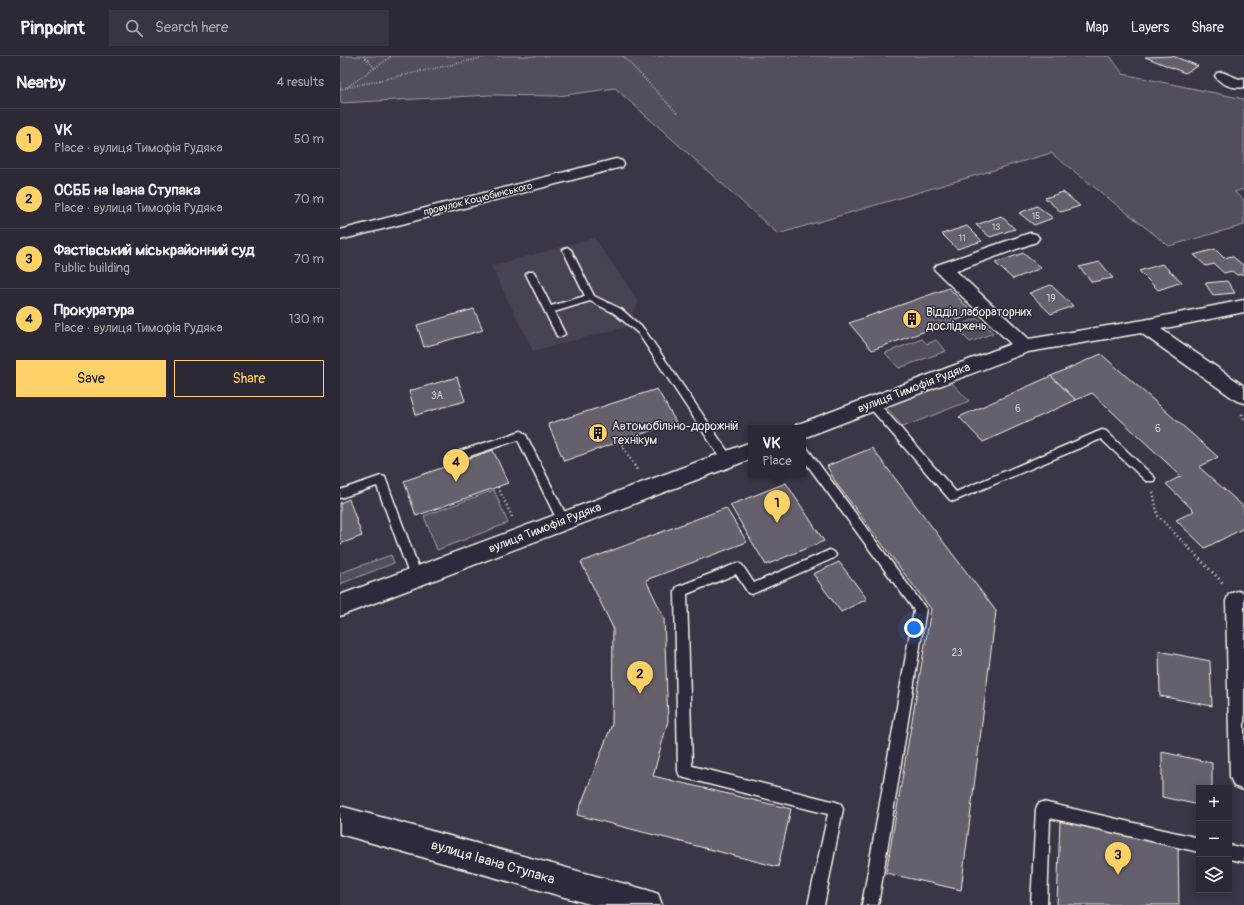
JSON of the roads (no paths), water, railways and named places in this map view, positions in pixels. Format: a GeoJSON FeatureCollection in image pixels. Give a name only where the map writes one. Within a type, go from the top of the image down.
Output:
{"type":"FeatureCollection","features":[{"type":"Feature","properties":{"kind":"street"},"geometry":{"type":"LineString","coordinates":[[1222,76],[1237,84],[1244,82]]}},
{"type":"Feature","properties":{"kind":"street","name":"провулок Коцюбинського"},"geometry":{"type":"LineString","coordinates":[[340,235],[616,164]]}},
{"type":"Feature","properties":{"kind":"street"},"geometry":{"type":"LineString","coordinates":[[1025,346],[943,268],[1030,238]]}},
{"type":"Feature","properties":{"kind":"street","name":"вулиця Тимофія Рудяка"},"geometry":{"type":"LineString","coordinates":[[806,429],[1025,346],[1144,326],[1244,306]]}},
{"type":"Feature","properties":{"kind":"street"},"geometry":{"type":"LineString","coordinates":[[1144,326],[1244,396]]}},
{"type":"Feature","properties":{"kind":"street","name":"вулиця Тимофія Рудяка"},"geometry":{"type":"LineString","coordinates":[[340,606],[748,451]]}},
{"type":"Feature","properties":{"kind":"street"},"geometry":{"type":"LineString","coordinates":[[1238,601],[1244,777]]}},
{"type":"Feature","properties":{"kind":"street","name":"вулиця Івана Ступака"},"geometry":{"type":"LineString","coordinates":[[340,820],[647,905]]}},
{"type":"Feature","properties":{"kind":"lane"},"geometry":{"type":"LineString","coordinates":[[567,250],[590,298]]}},
{"type":"Feature","properties":{"kind":"lane"},"geometry":{"type":"LineString","coordinates":[[531,274],[550,310],[560,334]]}},
{"type":"Feature","properties":{"kind":"lane"},"geometry":{"type":"LineString","coordinates":[[550,310],[590,298],[606,304],[626,315],[640,332],[727,459]]}},
{"type":"Feature","properties":{"kind":"lane"},"geometry":{"type":"LineString","coordinates":[[873,404],[954,497],[1102,434],[1150,478]]}},
{"type":"Feature","properties":{"kind":"lane"},"geometry":{"type":"LineString","coordinates":[[464,454],[521,435],[563,521]]}},
{"type":"Feature","properties":{"kind":"lane"},"geometry":{"type":"LineString","coordinates":[[806,454],[920,609],[870,905]]}},
{"type":"Feature","properties":{"kind":"lane"},"geometry":{"type":"LineString","coordinates":[[340,494],[380,480],[416,577]]}},
{"type":"Feature","properties":{"kind":"lane"},"geometry":{"type":"LineString","coordinates":[[816,905],[836,809],[685,771],[682,591],[738,568],[752,589],[830,555]]}},
{"type":"Feature","properties":{"kind":"lane"},"geometry":{"type":"LineString","coordinates":[[1039,905],[1043,809],[1196,844]]}},
{"type":"Feature","properties":{"kind":"lane"},"geometry":{"type":"LineString","coordinates":[[1232,853],[1244,856]]}},
{"type":"Feature","properties":{"kind":"place","name":"Відділ лабораторних досліджень"},"geometry":{"type":"Point","coordinates":[912,319]}},
{"type":"Feature","properties":{"kind":"place","name":"Автомобільно-дорожній технікум"},"geometry":{"type":"Point","coordinates":[598,433]}},
{"type":"Feature","properties":{"kind":"place","name":"Прокуратура"},"geometry":{"type":"Point","coordinates":[456,482]}},
{"type":"Feature","properties":{"kind":"place","name":"VK"},"geometry":{"type":"Point","coordinates":[777,523]}},
{"type":"Feature","properties":{"kind":"place","name":"ОСББ на Івана Ступака"},"geometry":{"type":"Point","coordinates":[640,694]}},
{"type":"Feature","properties":{"kind":"place","name":"Фастівський міськрайонний суд"},"geometry":{"type":"Point","coordinates":[1118,875]}}]}
